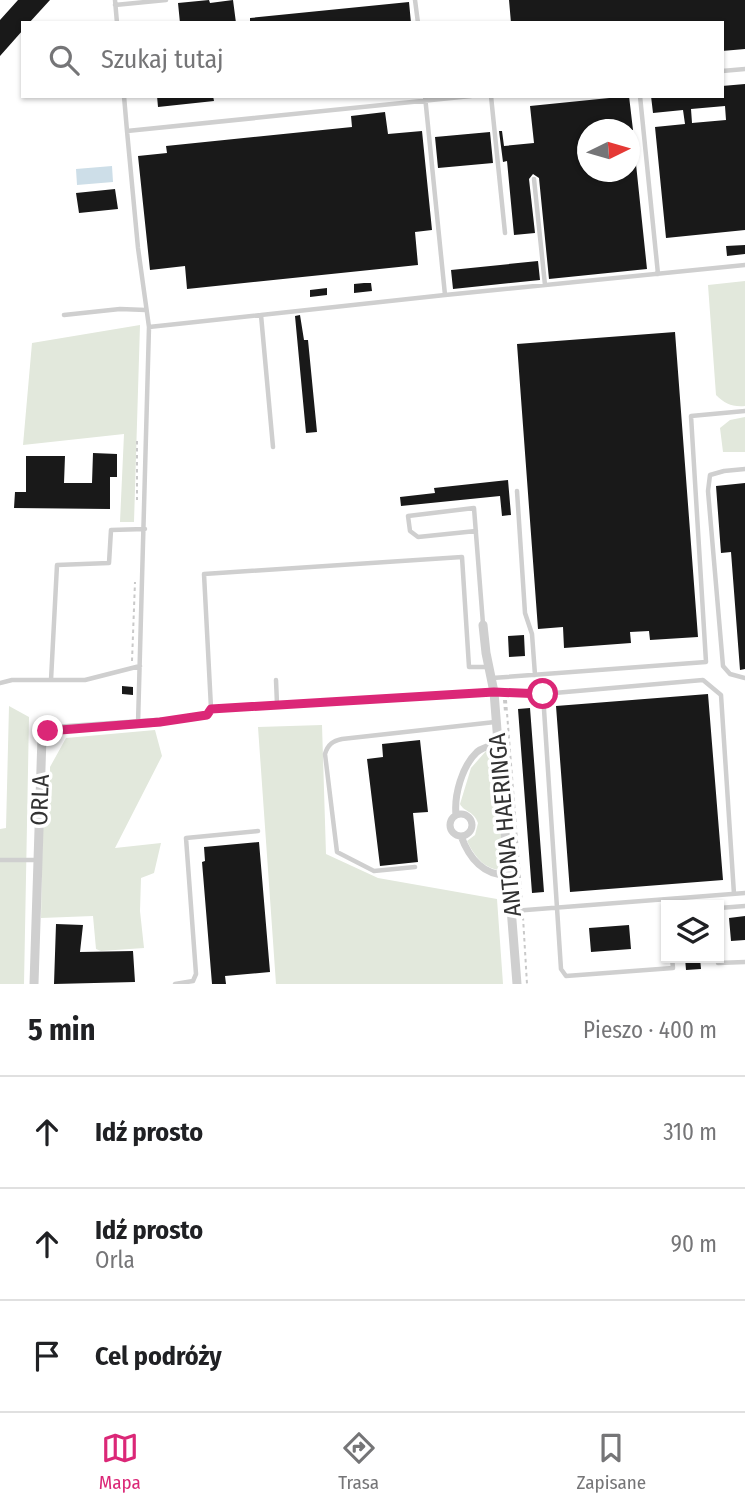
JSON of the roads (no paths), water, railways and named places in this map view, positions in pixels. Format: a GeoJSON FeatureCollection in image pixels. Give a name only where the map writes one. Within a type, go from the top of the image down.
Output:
{"type":"FeatureCollection","features":[{"type":"Feature","properties":{"kind":"street","name":"ANTONA HAERINGA"},"geometry":{"type":"LineString","coordinates":[[483,625],[494,692],[509,875],[517,911],[517,984]]}},
{"type":"Feature","properties":{"kind":"street","name":"ORLA"},"geometry":{"type":"LineString","coordinates":[[34,984],[42,737],[48,731],[57,729],[160,722]]}},
{"type":"Feature","properties":{"kind":"street"},"geometry":{"type":"LineString","coordinates":[[456,815],[466,815],[471,820],[471,830],[461,836],[455,835],[450,829],[450,822],[456,815],[456,799],[467,766],[485,747],[498,744]]}},
{"type":"Feature","properties":{"kind":"street"},"geometry":{"type":"LineString","coordinates":[[461,836],[465,847],[480,866],[495,874],[509,875]]}},
{"type":"Feature","properties":{"kind":"lane"},"geometry":{"type":"LineString","coordinates":[[117,21],[115,2],[166,0]]}},
{"type":"Feature","properties":{"kind":"lane"},"geometry":{"type":"LineString","coordinates":[[415,0],[418,21]]}},
{"type":"Feature","properties":{"kind":"lane"},"geometry":{"type":"LineString","coordinates":[[724,71],[745,69]]}},
{"type":"Feature","properties":{"kind":"lane"},"geometry":{"type":"LineString","coordinates":[[124,98],[138,248],[149,327],[138,724]]}},
{"type":"Feature","properties":{"kind":"lane"},"geometry":{"type":"LineString","coordinates":[[491,98],[505,233]]}},
{"type":"Feature","properties":{"kind":"lane"},"geometry":{"type":"LineString","coordinates":[[640,98],[658,274]]}},
{"type":"Feature","properties":{"kind":"lane"},"geometry":{"type":"LineString","coordinates":[[127,131],[425,99],[445,295]]}},
{"type":"Feature","properties":{"kind":"lane"},"geometry":{"type":"LineString","coordinates":[[534,179],[545,285]]}},
{"type":"Feature","properties":{"kind":"lane"},"geometry":{"type":"LineString","coordinates":[[149,327],[745,265]]}},
{"type":"Feature","properties":{"kind":"lane"},"geometry":{"type":"LineString","coordinates":[[64,315],[120,309],[146,310]]}},
{"type":"Feature","properties":{"kind":"lane"},"geometry":{"type":"LineString","coordinates":[[261,315],[273,447]]}},
{"type":"Feature","properties":{"kind":"lane"},"geometry":{"type":"LineString","coordinates":[[492,678],[706,662],[691,416],[745,411]]}},
{"type":"Feature","properties":{"kind":"lane"},"geometry":{"type":"LineString","coordinates":[[745,469],[710,475],[708,491],[723,666],[730,674],[745,678]]}},
{"type":"Feature","properties":{"kind":"lane"},"geometry":{"type":"LineString","coordinates":[[517,491],[525,613],[532,634],[535,675]]}},
{"type":"Feature","properties":{"kind":"lane"},"geometry":{"type":"LineString","coordinates":[[475,531],[418,537],[410,531],[408,516],[474,508],[483,625]]}},
{"type":"Feature","properties":{"kind":"lane"},"geometry":{"type":"LineString","coordinates":[[51,680],[57,565],[108,563],[111,530],[145,529]]}},
{"type":"Feature","properties":{"kind":"lane"},"geometry":{"type":"LineString","coordinates":[[489,667],[469,667],[462,557],[204,574],[211,709],[494,692],[543,694],[703,681],[721,695],[734,894]]}},
{"type":"Feature","properties":{"kind":"lane"},"geometry":{"type":"LineString","coordinates":[[0,683],[12,680],[85,680],[140,666]]}},
{"type":"Feature","properties":{"kind":"lane"},"geometry":{"type":"LineString","coordinates":[[276,680],[277,704]]}},
{"type":"Feature","properties":{"kind":"lane"},"geometry":{"type":"LineString","coordinates":[[543,694],[561,969],[566,976],[673,968],[672,963]]}},
{"type":"Feature","properties":{"kind":"lane"},"geometry":{"type":"LineString","coordinates":[[415,867],[374,871],[337,852],[325,754],[327,749],[332,742],[342,739],[496,722]]}},
{"type":"Feature","properties":{"kind":"lane"},"geometry":{"type":"LineString","coordinates":[[175,984],[193,981],[196,974],[186,838],[258,831]]}},
{"type":"Feature","properties":{"kind":"lane"},"geometry":{"type":"LineString","coordinates":[[0,860],[38,860]]}},
{"type":"Feature","properties":{"kind":"lane"},"geometry":{"type":"LineString","coordinates":[[685,900],[745,893]]}},
{"type":"Feature","properties":{"kind":"lane"},"geometry":{"type":"LineString","coordinates":[[517,911],[661,902]]}},
{"type":"Feature","properties":{"kind":"lane"},"geometry":{"type":"LineString","coordinates":[[724,908],[745,906]]}},
{"type":"Feature","properties":{"kind":"lane"},"geometry":{"type":"LineString","coordinates":[[724,963],[745,962]]}}]}
